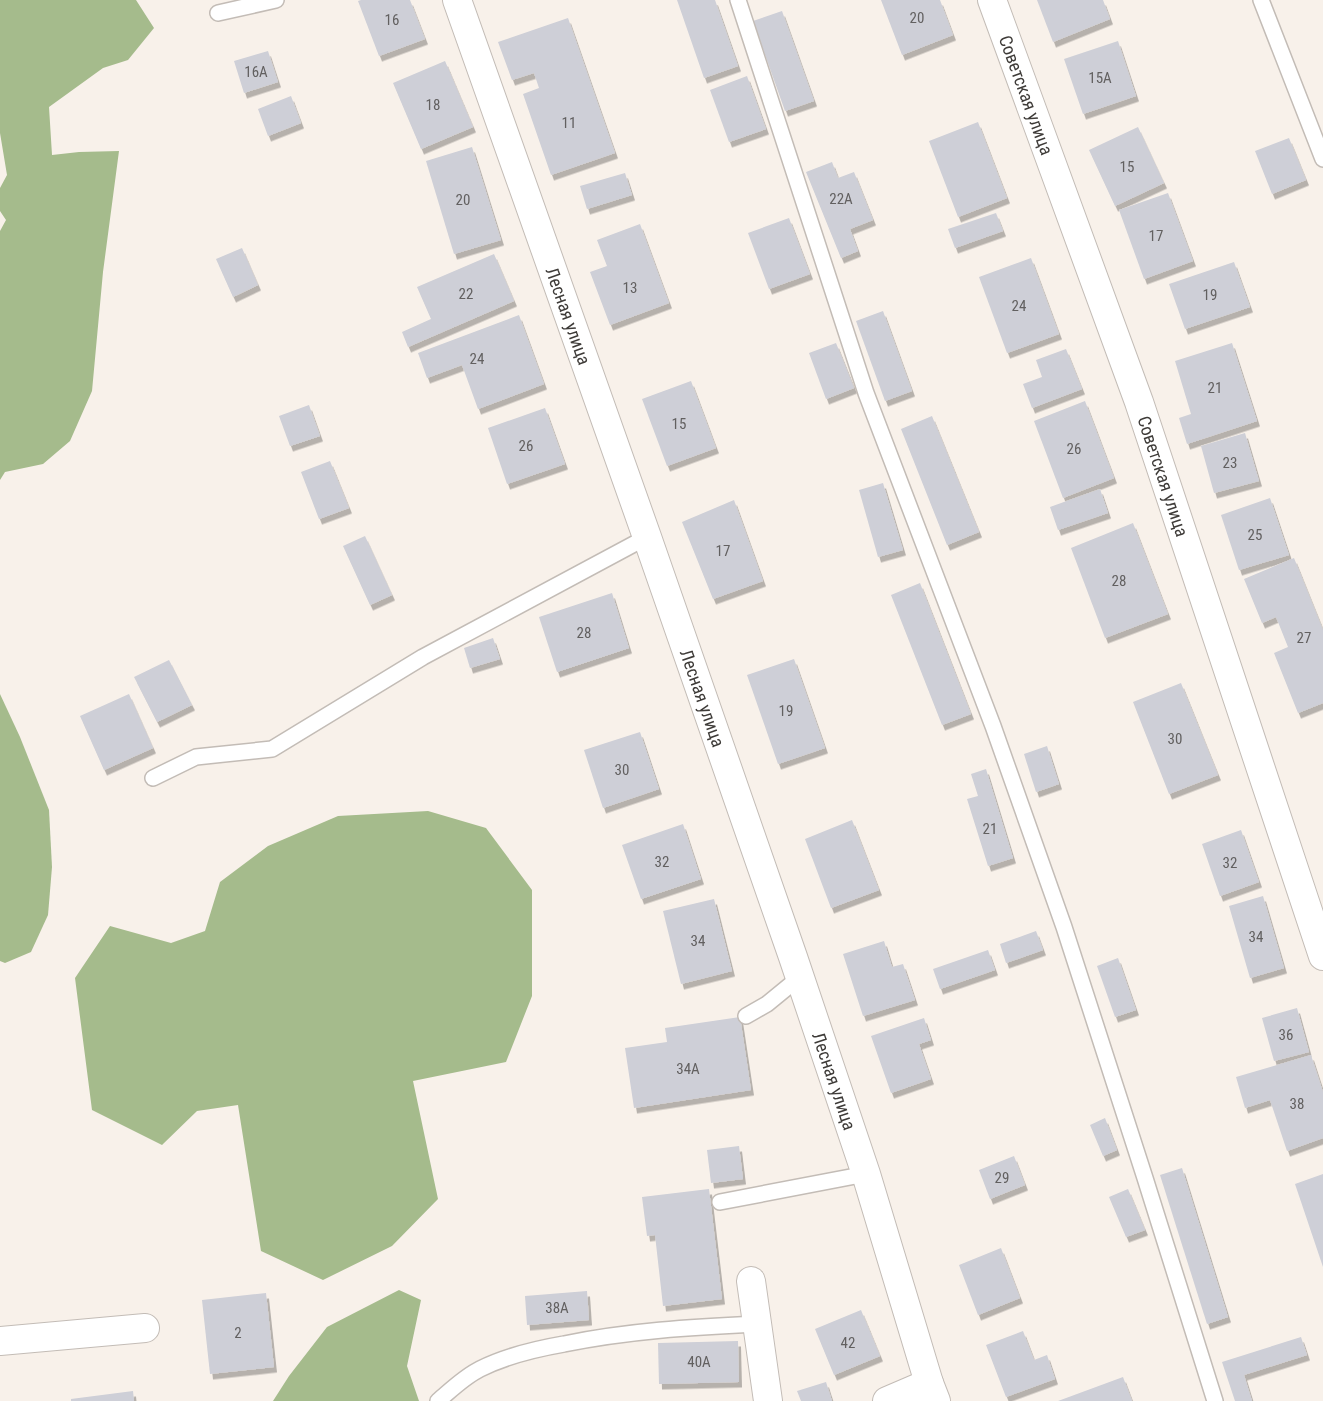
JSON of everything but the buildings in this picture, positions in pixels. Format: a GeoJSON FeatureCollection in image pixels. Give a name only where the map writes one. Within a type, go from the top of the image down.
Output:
{"type":"FeatureCollection","features":[{"type":"Feature","properties":{"kind":"street","name":"Советская улица"},"geometry":{"type":"LineString","coordinates":[[992,0],[1139,402],[1323,956]]}},
{"type":"Feature","properties":{"kind":"street","name":"Лесная улица"},"geometry":{"type":"LineString","coordinates":[[460,1],[800,977],[866,1174],[933,1392]]}},
{"type":"Feature","properties":{"kind":"street"},"geometry":{"type":"LineString","coordinates":[[751,1281],[768,1401]]}},
{"type":"Feature","properties":{"kind":"street"},"geometry":{"type":"LineString","coordinates":[[0,1341],[145,1328]]}},
{"type":"Feature","properties":{"kind":"street"},"geometry":{"type":"LineString","coordinates":[[887,1401],[933,1392]]}},
{"type":"Feature","properties":{"kind":"lane"},"geometry":{"type":"LineString","coordinates":[[218,13],[276,0]]}},
{"type":"Feature","properties":{"kind":"lane"},"geometry":{"type":"LineString","coordinates":[[738,0],[866,393],[993,726],[1064,927],[1146,1178],[1215,1401]]}},
{"type":"Feature","properties":{"kind":"lane"},"geometry":{"type":"LineString","coordinates":[[1261,0],[1323,159]]}},
{"type":"Feature","properties":{"kind":"lane"},"geometry":{"type":"LineString","coordinates":[[153,778],[196,757],[272,749],[423,658],[647,538]]}},
{"type":"Feature","properties":{"kind":"lane"},"geometry":{"type":"LineString","coordinates":[[746,1016],[767,1004],[800,977]]}},
{"type":"Feature","properties":{"kind":"lane"},"geometry":{"type":"LineString","coordinates":[[720,1202],[866,1174]]}},
{"type":"Feature","properties":{"kind":"lane"},"geometry":{"type":"LineString","coordinates":[[438,1401],[461,1381],[479,1369],[533,1350],[601,1336],[653,1330],[756,1324]]}},
{"type":"Feature","properties":{"kind":"green space"},"geometry":{"type":"Polygon","coordinates":[[[0,0],[136,0],[154,28],[128,60],[103,68],[49,107],[52,155],[119,151],[103,272],[92,391],[70,441],[43,464],[5,472],[0,480],[0,231],[6,220],[0,211],[0,188],[7,175],[0,133],[0,0]]]}},
{"type":"Feature","properties":{"kind":"green space"},"geometry":{"type":"Polygon","coordinates":[[[0,694],[20,737],[49,810],[52,867],[48,915],[31,952],[5,963],[0,961],[0,694]]]}},
{"type":"Feature","properties":{"kind":"green space"},"geometry":{"type":"Polygon","coordinates":[[[428,811],[486,828],[532,890],[532,996],[506,1062],[413,1081],[438,1199],[392,1246],[323,1280],[261,1251],[238,1105],[197,1111],[162,1145],[92,1110],[75,978],[110,926],[171,943],[205,931],[220,882],[268,846],[338,816],[428,811]]]}},
{"type":"Feature","properties":{"kind":"green space"},"geometry":{"type":"Polygon","coordinates":[[[399,1290],[421,1300],[407,1366],[419,1401],[273,1401],[289,1376],[327,1327],[399,1290]]]}}]}
